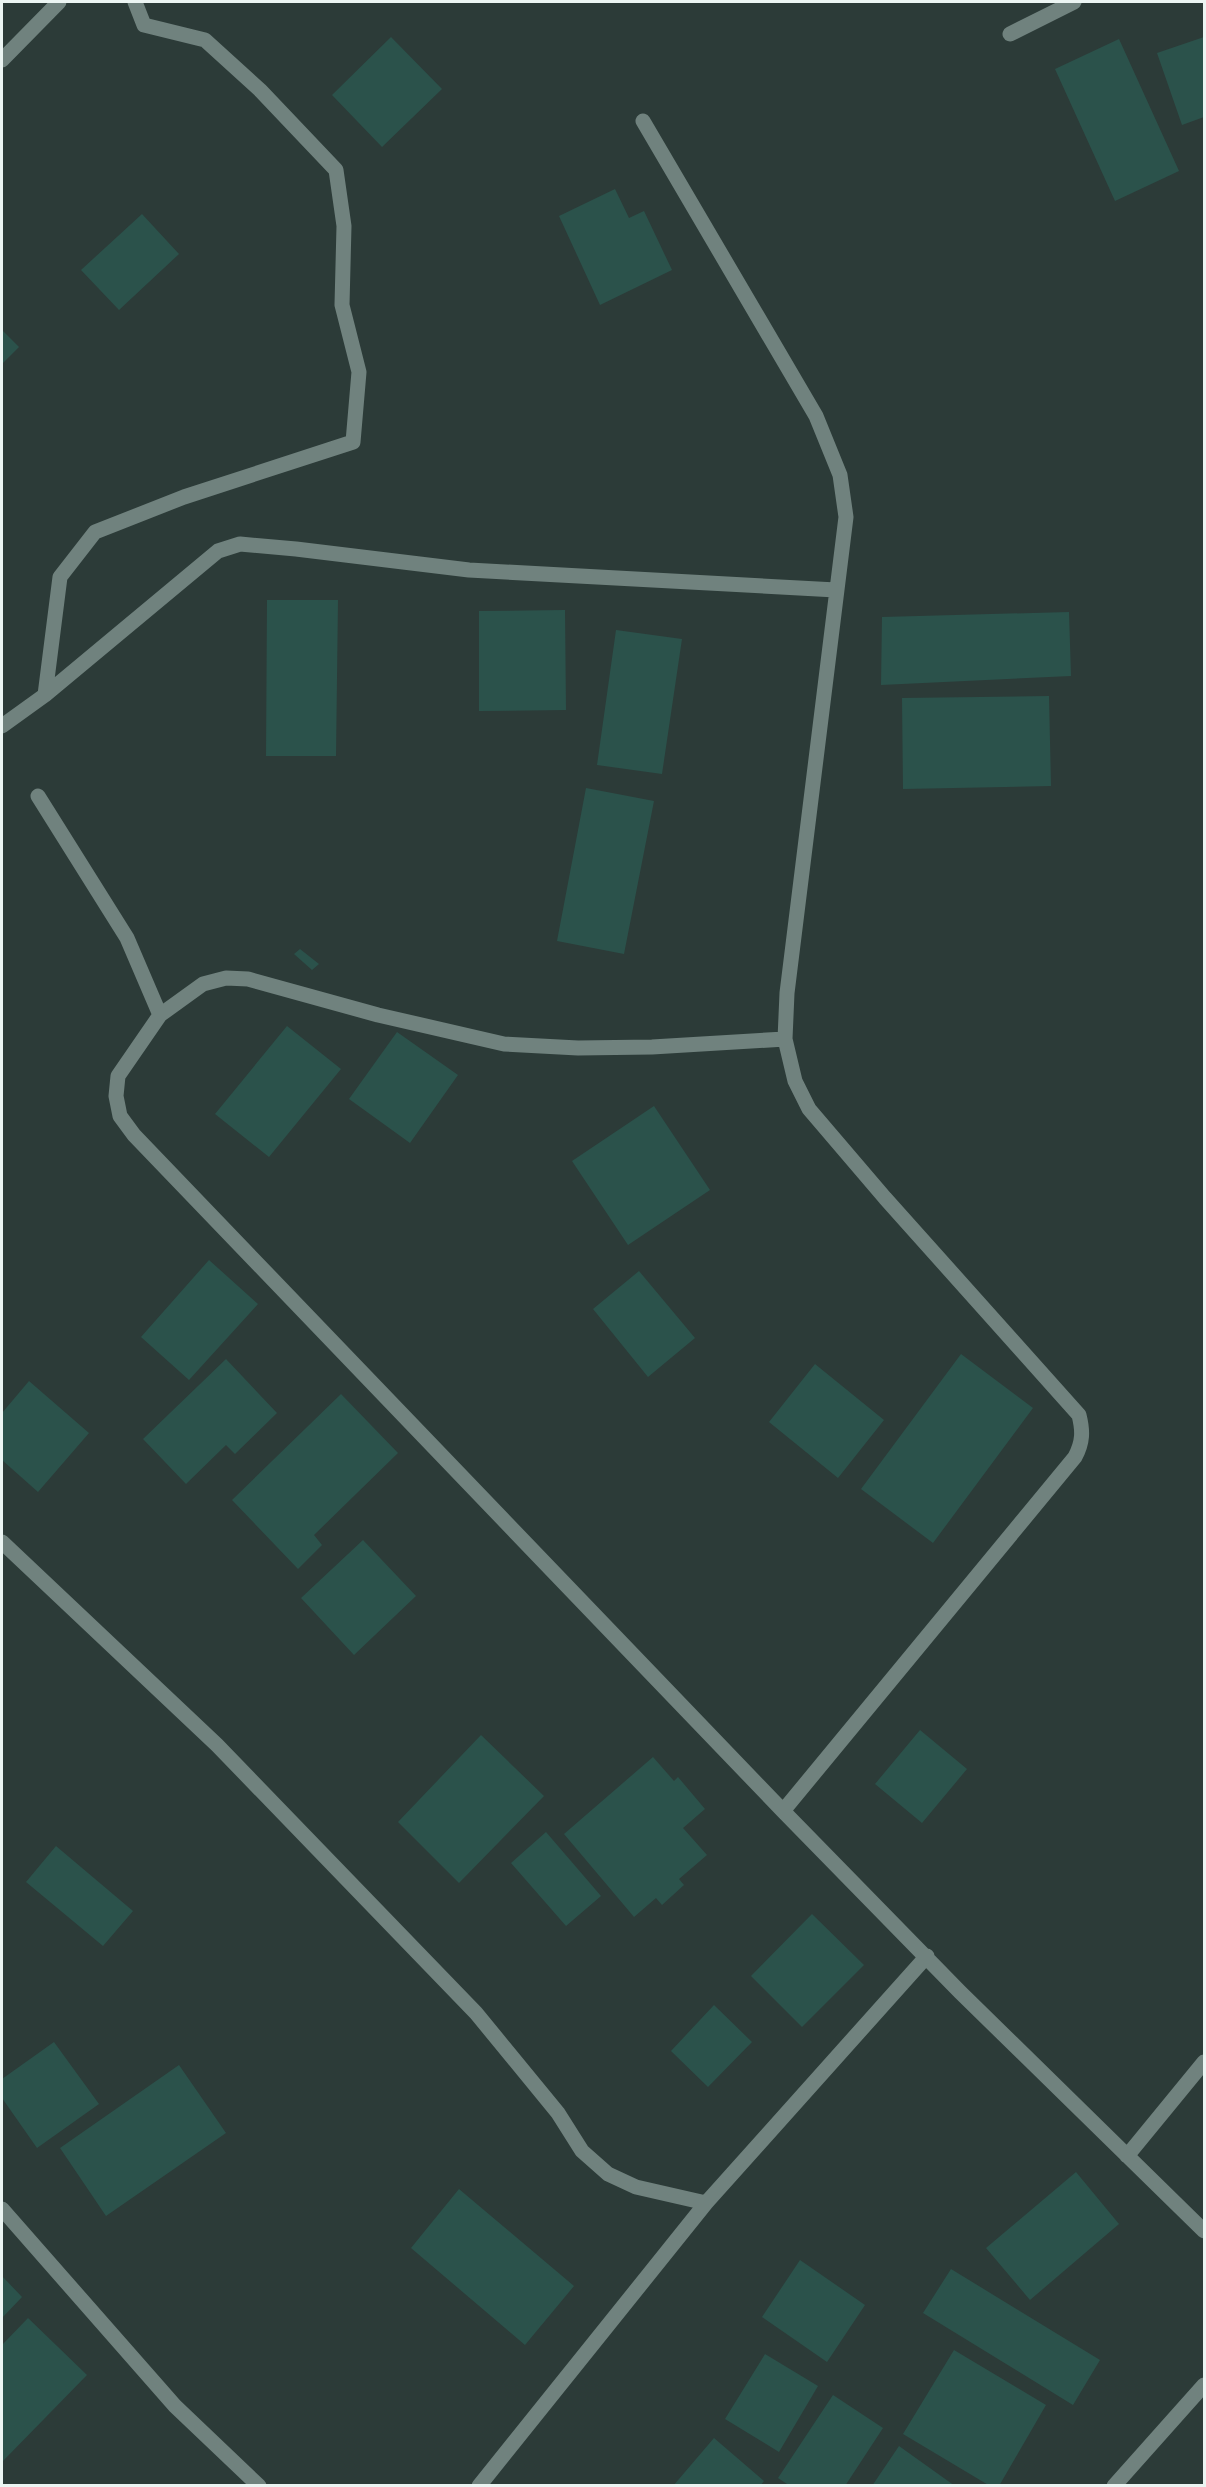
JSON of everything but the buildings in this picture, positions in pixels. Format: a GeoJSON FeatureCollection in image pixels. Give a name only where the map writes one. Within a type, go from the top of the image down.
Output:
{"type":"FeatureCollection","features":[{"type":"Feature","properties":{"kind":"street"},"geometry":{"type":"LineString","coordinates":[[2,60],[59,2]]}},
{"type":"Feature","properties":{"kind":"street"},"geometry":{"type":"LineString","coordinates":[[45,695],[60,577],[95,532],[184,497],[353,442],[359,372],[342,305],[344,226],[336,170],[260,90],[205,40],[144,25],[135,2]]}},
{"type":"Feature","properties":{"kind":"street"},"geometry":{"type":"LineString","coordinates":[[1010,34],[1074,2]]}},
{"type":"Feature","properties":{"kind":"street"},"geometry":{"type":"LineString","coordinates":[[643,121],[816,416],[840,475],[846,517],[787,993],[785,1040],[795,1081],[809,1109],[885,1198],[1079,1415],[1083,1431],[1081,1446],[1075,1457],[783,1811]]}},
{"type":"Feature","properties":{"kind":"street"},"geometry":{"type":"LineString","coordinates":[[2,726],[45,695],[218,551],[240,544],[469,570],[836,590]]}},
{"type":"Feature","properties":{"kind":"street"},"geometry":{"type":"LineString","coordinates":[[38,795],[127,938],[160,1015]]}},
{"type":"Feature","properties":{"kind":"street"},"geometry":{"type":"LineString","coordinates":[[785,1040],[578,1048],[504,1044],[378,1015],[248,979],[226,978],[203,984],[160,1015],[118,1076],[116,1096],[120,1116],[134,1135],[783,1811],[969,2000],[1204,2231]]}},
{"type":"Feature","properties":{"kind":"street"},"geometry":{"type":"LineString","coordinates":[[2,1542],[218,1745],[476,2013],[558,2113],[582,2151],[608,2174],[636,2187],[706,2203]]}},
{"type":"Feature","properties":{"kind":"street"},"geometry":{"type":"LineString","coordinates":[[479,2486],[706,2203],[927,1956]]}},
{"type":"Feature","properties":{"kind":"street"},"geometry":{"type":"LineString","coordinates":[[1127,2156],[1204,2062]]}},
{"type":"Feature","properties":{"kind":"street"},"geometry":{"type":"LineString","coordinates":[[2,2209],[175,2406],[259,2486]]}},
{"type":"Feature","properties":{"kind":"street"},"geometry":{"type":"LineString","coordinates":[[1114,2486],[1204,2385]]}}]}
